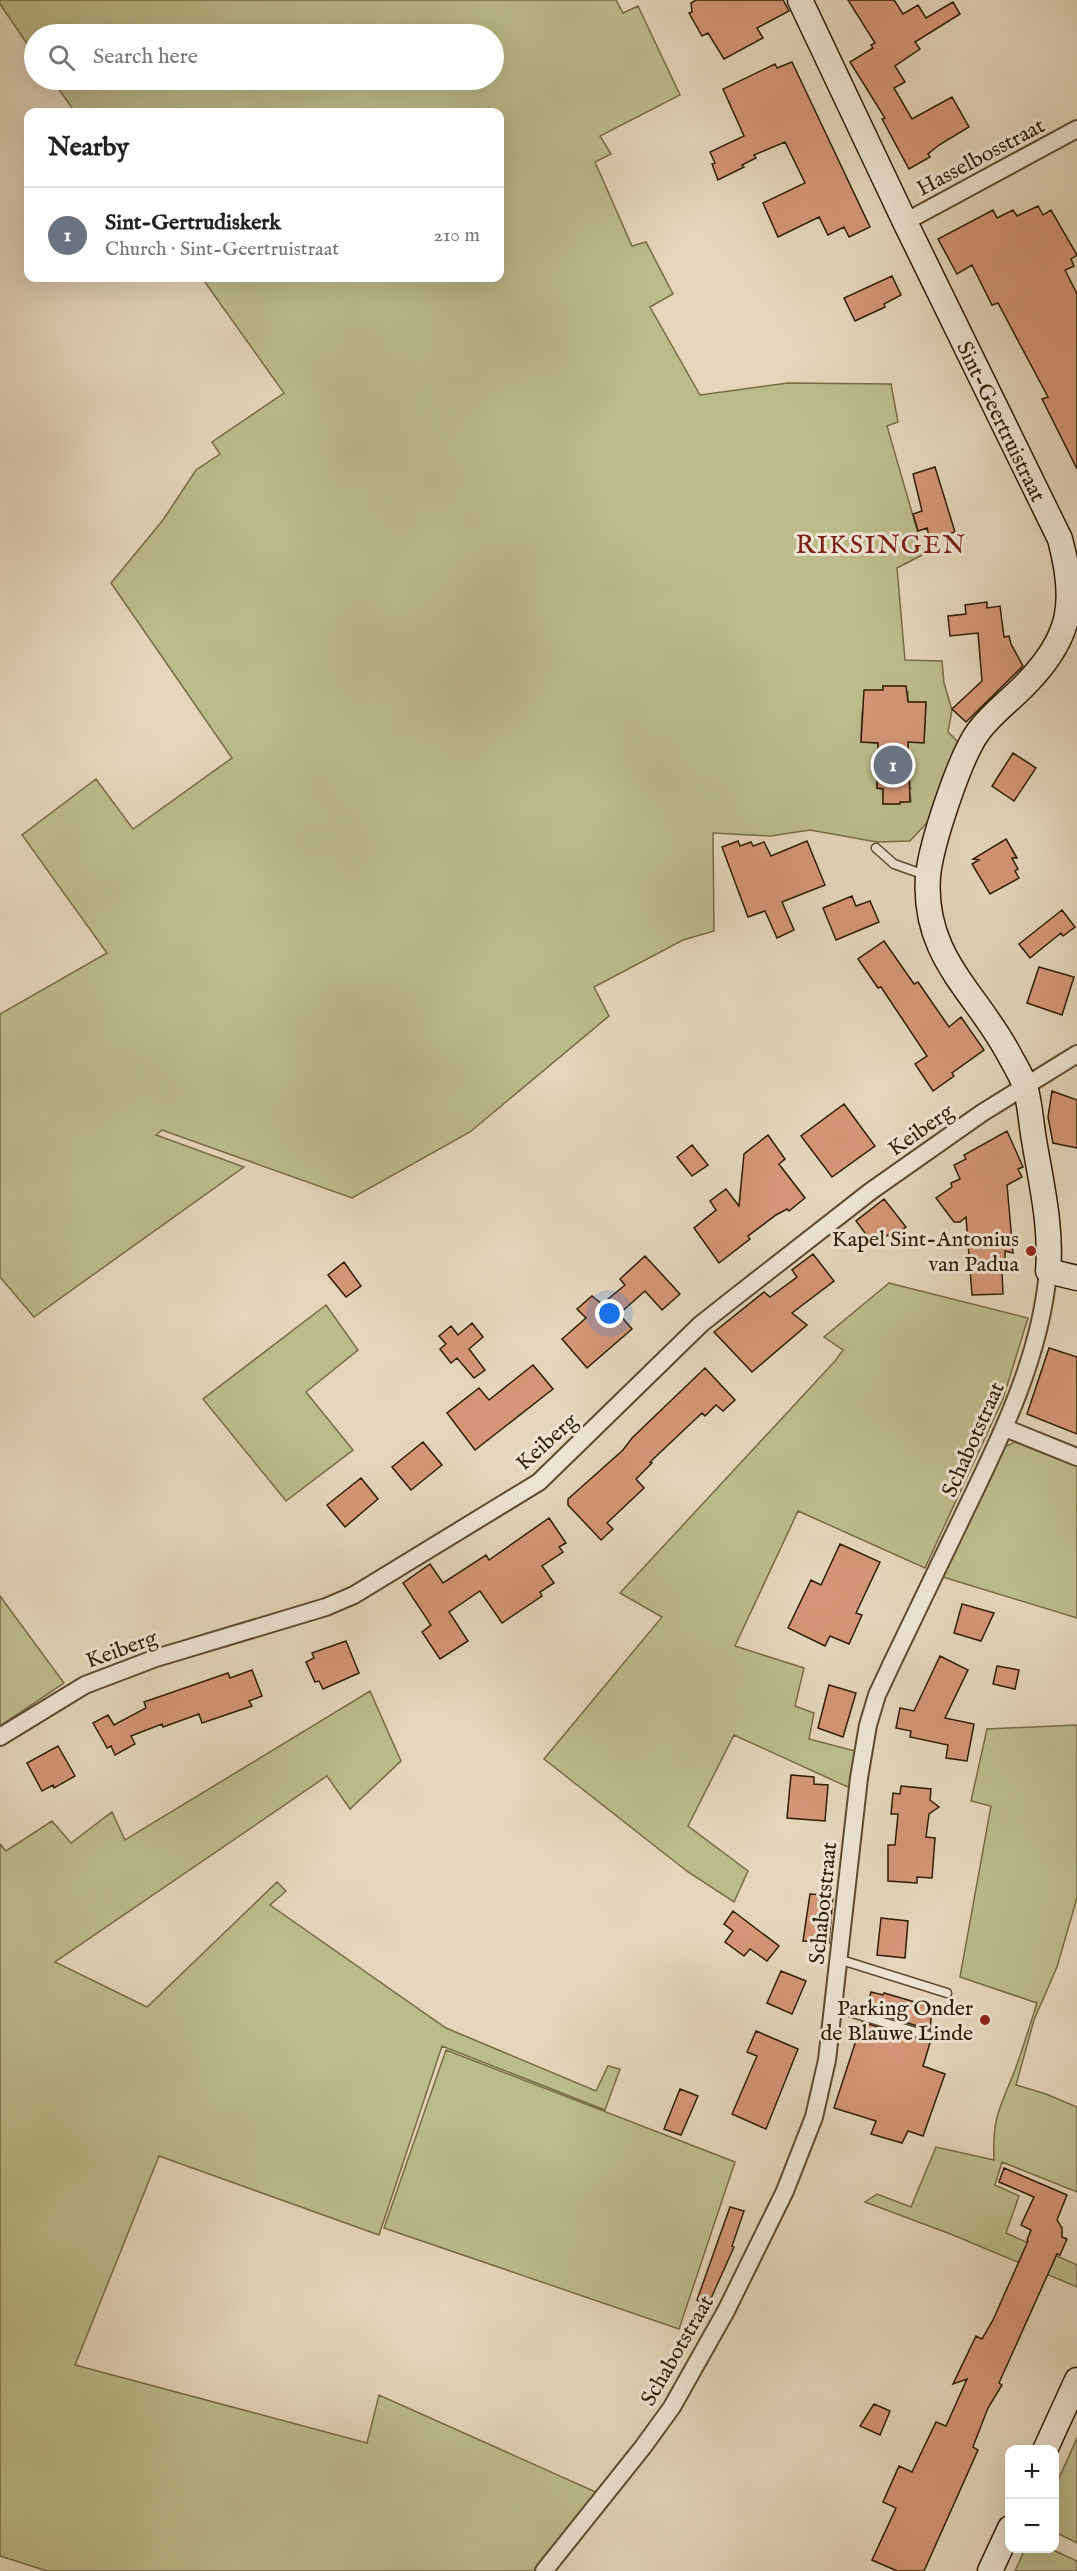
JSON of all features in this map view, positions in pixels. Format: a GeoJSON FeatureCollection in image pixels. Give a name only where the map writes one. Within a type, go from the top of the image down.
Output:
{"type":"FeatureCollection","features":[{"type":"Feature","properties":{"kind":"street","name":"Sint-Geertruistraat"},"geometry":{"type":"LineString","coordinates":[[800,0],[905,222],[1060,539],[1069,571],[1071,594],[1064,631],[1052,653],[1022,688],[980,729],[970,744],[935,844],[928,877],[928,910],[932,930],[942,952],[1010,1055],[1025,1086],[1046,1215],[1048,1270]]}},
{"type":"Feature","properties":{"kind":"street","name":"Hasselbosstraat"},"geometry":{"type":"LineString","coordinates":[[905,222],[1077,129]]}},
{"type":"Feature","properties":{"kind":"street","name":"Keiberg"},"geometry":{"type":"LineString","coordinates":[[0,1737],[86,1685],[156,1658],[326,1607],[354,1594],[539,1482],[710,1318],[871,1191],[982,1113],[1077,1054]]}},
{"type":"Feature","properties":{"kind":"street"},"geometry":{"type":"LineString","coordinates":[[1048,1270],[1077,1278]]}},
{"type":"Feature","properties":{"kind":"street","name":"Schabotstraat"},"geometry":{"type":"LineString","coordinates":[[544,2571],[644,2447],[672,2407],[726,2311],[784,2191],[814,2117],[827,2060],[859,1778],[868,1725],[877,1695],[1005,1428],[1029,1360],[1047,1291],[1048,1270]]}},
{"type":"Feature","properties":{"kind":"street"},"geometry":{"type":"LineString","coordinates":[[1005,1428],[1077,1457]]}},
{"type":"Feature","properties":{"kind":"street"},"geometry":{"type":"LineString","coordinates":[[1047,2445],[1077,2380]]}},
{"type":"Feature","properties":{"kind":"street"},"geometry":{"type":"LineString","coordinates":[[990,2571],[1005,2539]]}},
{"type":"Feature","properties":{"kind":"lane"},"geometry":{"type":"LineString","coordinates":[[876,848],[894,864],[928,877]]}},
{"type":"Feature","properties":{"kind":"lane"},"geometry":{"type":"LineString","coordinates":[[838,1959],[947,1993]]}},
{"type":"Feature","properties":{"kind":"lane"},"geometry":{"type":"LineString","coordinates":[[833,2007],[933,2037]]}},
{"type":"Feature","properties":{"kind":"green space"},"geometry":{"type":"Polygon","coordinates":[[[0,0],[616,0],[623,13],[638,6],[680,95],[600,136],[611,154],[595,162],[632,246],[646,242],[673,294],[650,307],[700,395],[788,383],[891,384],[898,422],[887,426],[924,554],[897,568],[905,660],[942,661],[944,683],[952,710],[948,732],[958,742],[933,816],[910,841],[877,842],[810,830],[771,836],[713,833],[714,931],[683,940],[594,987],[609,1016],[470,1132],[352,1198],[162,1130],[156,1135],[244,1167],[34,1317],[0,1277],[0,1014],[107,953],[22,835],[96,779],[133,829],[232,758],[111,583],[163,520],[196,470],[220,454],[212,442],[284,393],[205,282],[504,282],[504,108],[72,108],[59,90],[504,90],[504,24],[24,24],[24,39],[0,4],[0,0]],[[883,686],[883,690],[862,712],[861,742],[878,743],[877,788],[883,789],[883,804],[911,801],[908,742],[924,742],[926,702],[908,702],[908,692],[905,686],[883,686]]]}},
{"type":"Feature","properties":{"kind":"green space"},"geometry":{"type":"Polygon","coordinates":[[[889,1283],[1028,1318],[1003,1399],[925,1568],[798,1511],[735,1646],[804,1668],[795,1706],[814,1713],[809,1739],[855,1751],[850,1788],[734,1735],[688,1826],[748,1871],[734,1902],[688,1872],[544,1759],[662,1617],[620,1593],[835,1361],[843,1350],[824,1337],[889,1283]]]}},
{"type":"Feature","properties":{"kind":"green space"},"geometry":{"type":"Polygon","coordinates":[[[326,1305],[358,1350],[306,1392],[353,1450],[286,1501],[203,1399],[326,1305]]]}},
{"type":"Feature","properties":{"kind":"green space"},"geometry":{"type":"Polygon","coordinates":[[[1018,1441],[1077,1465],[1077,1618],[943,1577],[1004,1447],[1018,1441]]]}},
{"type":"Feature","properties":{"kind":"green space"},"geometry":{"type":"Polygon","coordinates":[[[0,1596],[64,1683],[0,1726],[0,1596]]]}},
{"type":"Feature","properties":{"kind":"green space"},"geometry":{"type":"Polygon","coordinates":[[[370,1691],[401,1761],[350,1809],[327,1776],[55,1962],[147,2007],[277,1882],[286,1891],[270,1905],[446,2028],[596,2091],[608,2066],[620,2069],[605,2110],[442,2046],[379,2235],[159,2156],[75,2365],[367,2443],[379,2395],[598,2493],[536,2571],[47,2571],[0,2556],[0,1844],[6,1851],[52,1821],[71,1843],[112,1812],[125,1840],[370,1691]]]}},
{"type":"Feature","properties":{"kind":"green space"},"geometry":{"type":"Polygon","coordinates":[[[1077,1725],[1077,1898],[1057,1967],[1034,2020],[1016,2085],[1077,2107],[1077,2192],[1002,2162],[995,2185],[1019,2196],[1006,2233],[1077,2265],[1077,2287],[953,2235],[865,2202],[877,2194],[911,2207],[936,2147],[994,2160],[994,2133],[998,2113],[1018,2062],[1037,2003],[960,1977],[991,1806],[971,1801],[987,1729],[1077,1725]]]}},
{"type":"Feature","properties":{"kind":"green space"},"geometry":{"type":"Polygon","coordinates":[[[446,2050],[735,2162],[679,2329],[384,2228],[446,2050]]]}},
{"type":"Feature","properties":{"kind":"green space"},"geometry":{"type":"Polygon","coordinates":[[[1077,2438],[1077,2543],[1059,2534],[1059,2478],[1077,2438]]]}},
{"type":"Feature","properties":{"kind":"green space"},"geometry":{"type":"Polygon","coordinates":[[[1023,2553],[1059,2553],[1077,2561],[1077,2571],[1015,2571],[1023,2553]]]}},
{"type":"Feature","properties":{"kind":"building"},"geometry":{"type":"Polygon","coordinates":[[[696,0],[783,0],[789,11],[757,28],[763,38],[724,59],[708,33],[702,36],[689,13],[692,12],[691,3],[696,0]]]}},
{"type":"Feature","properties":{"kind":"building"},"geometry":{"type":"Polygon","coordinates":[[[848,0],[894,0],[903,14],[918,5],[926,18],[953,2],[960,14],[915,42],[920,49],[895,66],[905,82],[894,88],[912,119],[952,97],[969,127],[939,145],[928,154],[930,157],[909,169],[882,119],[885,118],[850,62],[873,48],[871,45],[875,43],[848,0]]]}},
{"type":"Feature","properties":{"kind":"building"},"geometry":{"type":"Polygon","coordinates":[[[792,62],[870,227],[849,237],[844,227],[828,235],[819,217],[778,237],[763,203],[805,183],[785,142],[754,155],[756,158],[742,165],[744,167],[718,180],[712,164],[715,163],[710,152],[744,136],[723,89],[775,64],[777,68],[792,62]]]}},
{"type":"Feature","properties":{"kind":"building"},"geometry":{"type":"Polygon","coordinates":[[[1038,206],[1043,215],[1051,210],[1077,255],[1071,259],[1074,266],[1065,270],[1077,294],[1077,469],[1042,399],[1048,397],[998,303],[992,305],[972,265],[957,274],[938,239],[993,210],[997,218],[1013,210],[1017,216],[1038,206]]]}},
{"type":"Feature","properties":{"kind":"building"},"geometry":{"type":"Polygon","coordinates":[[[892,276],[901,295],[884,304],[885,307],[855,321],[844,298],[892,276]]]}},
{"type":"Feature","properties":{"kind":"building"},"geometry":{"type":"Polygon","coordinates":[[[935,467],[955,532],[930,539],[927,528],[918,531],[913,514],[922,511],[913,474],[935,467]]]}},
{"type":"Feature","properties":{"kind":"building"},"geometry":{"type":"Polygon","coordinates":[[[987,602],[987,608],[1000,606],[1004,637],[1009,636],[1023,666],[966,722],[952,709],[982,681],[978,633],[950,636],[948,616],[966,614],[965,605],[987,602]]]}},
{"type":"Feature","properties":{"kind":"building"},"geometry":{"type":"Polygon","coordinates":[[[883,686],[906,686],[908,702],[926,702],[924,743],[908,742],[910,802],[900,802],[900,804],[883,804],[883,789],[877,788],[878,743],[861,742],[864,690],[883,690],[883,686]]]}},
{"type":"Feature","properties":{"kind":"building"},"geometry":{"type":"Polygon","coordinates":[[[1013,753],[1036,768],[1014,801],[992,786],[1013,753]]]}},
{"type":"Feature","properties":{"kind":"building"},"geometry":{"type":"Polygon","coordinates":[[[1006,839],[1017,858],[1012,858],[1018,869],[1015,871],[1019,878],[990,894],[972,864],[979,860],[973,859],[1006,839]]]}},
{"type":"Feature","properties":{"kind":"building"},"geometry":{"type":"Polygon","coordinates":[[[738,841],[740,846],[751,842],[753,846],[764,842],[771,856],[807,841],[825,885],[782,902],[794,930],[777,938],[765,911],[748,917],[722,847],[738,841]]]}},
{"type":"Feature","properties":{"kind":"building"},"geometry":{"type":"Polygon","coordinates":[[[852,896],[856,906],[870,901],[879,922],[836,940],[823,908],[852,896]]]}},
{"type":"Feature","properties":{"kind":"building"},"geometry":{"type":"Polygon","coordinates":[[[1062,910],[1075,927],[1063,936],[1061,933],[1030,958],[1019,944],[1062,910]]]}},
{"type":"Feature","properties":{"kind":"building"},"geometry":{"type":"Polygon","coordinates":[[[884,941],[914,984],[918,982],[949,1027],[961,1017],[984,1050],[952,1073],[954,1076],[933,1091],[915,1064],[927,1056],[881,987],[878,988],[858,959],[884,941]]]}},
{"type":"Feature","properties":{"kind":"building"},"geometry":{"type":"Polygon","coordinates":[[[1039,967],[1074,977],[1062,1015],[1027,1003],[1039,967]]]}},
{"type":"Feature","properties":{"kind":"building"},"geometry":{"type":"Polygon","coordinates":[[[1052,1091],[1077,1100],[1077,1148],[1053,1143],[1048,1117],[1052,1091]]]}},
{"type":"Feature","properties":{"kind":"building"},"geometry":{"type":"Polygon","coordinates":[[[844,1104],[875,1146],[832,1177],[801,1136],[844,1104]]]}},
{"type":"Feature","properties":{"kind":"building"},"geometry":{"type":"Polygon","coordinates":[[[1007,1131],[1023,1167],[1018,1169],[1022,1177],[1007,1185],[1013,1253],[1005,1251],[1005,1272],[1002,1272],[1003,1294],[972,1295],[966,1217],[960,1222],[954,1222],[936,1198],[952,1187],[951,1183],[960,1179],[954,1165],[966,1159],[964,1155],[1007,1131]]]}},
{"type":"Feature","properties":{"kind":"building"},"geometry":{"type":"Polygon","coordinates":[[[768,1135],[785,1159],[779,1164],[805,1198],[789,1211],[787,1209],[776,1215],[748,1236],[750,1239],[719,1263],[694,1228],[716,1210],[710,1201],[726,1189],[739,1206],[744,1154],[768,1135]]]}},
{"type":"Feature","properties":{"kind":"building"},"geometry":{"type":"Polygon","coordinates":[[[692,1145],[708,1165],[692,1176],[677,1157],[692,1145]]]}},
{"type":"Feature","properties":{"kind":"building"},"geometry":{"type":"Polygon","coordinates":[[[884,1199],[906,1227],[891,1238],[888,1235],[874,1245],[856,1221],[884,1199]]]}},
{"type":"Feature","properties":{"kind":"building"},"geometry":{"type":"Polygon","coordinates":[[[813,1254],[834,1281],[792,1313],[807,1325],[752,1372],[714,1332],[764,1292],[770,1297],[797,1277],[792,1270],[813,1254]]]}},
{"type":"Feature","properties":{"kind":"building"},"geometry":{"type":"Polygon","coordinates":[[[645,1256],[680,1294],[662,1310],[645,1291],[619,1314],[632,1329],[587,1368],[562,1339],[586,1318],[577,1309],[592,1296],[602,1304],[625,1285],[620,1279],[645,1256]]]}},
{"type":"Feature","properties":{"kind":"building"},"geometry":{"type":"Polygon","coordinates":[[[344,1262],[361,1286],[346,1297],[328,1275],[344,1262]]]}},
{"type":"Feature","properties":{"kind":"building"},"geometry":{"type":"Polygon","coordinates":[[[472,1323],[483,1337],[469,1349],[485,1370],[474,1378],[457,1358],[451,1363],[440,1349],[446,1344],[439,1336],[451,1326],[458,1335],[472,1323]]]}},
{"type":"Feature","properties":{"kind":"building"},"geometry":{"type":"Polygon","coordinates":[[[1049,1348],[1077,1357],[1077,1434],[1027,1414],[1049,1348]]]}},
{"type":"Feature","properties":{"kind":"building"},"geometry":{"type":"Polygon","coordinates":[[[533,1365],[553,1389],[475,1450],[447,1413],[479,1388],[489,1400],[533,1365]]]}},
{"type":"Feature","properties":{"kind":"building"},"geometry":{"type":"Polygon","coordinates":[[[705,1368],[735,1400],[723,1411],[716,1405],[705,1416],[702,1413],[650,1462],[652,1463],[636,1479],[644,1488],[607,1523],[613,1529],[601,1540],[568,1505],[568,1499],[623,1450],[632,1438],[705,1368]]]}},
{"type":"Feature","properties":{"kind":"building"},"geometry":{"type":"Polygon","coordinates":[[[423,1442],[442,1465],[411,1490],[392,1467],[423,1442]]]}},
{"type":"Feature","properties":{"kind":"building"},"geometry":{"type":"Polygon","coordinates":[[[361,1478],[378,1499],[345,1527],[327,1505],[361,1478]]]}},
{"type":"Feature","properties":{"kind":"building"},"geometry":{"type":"Polygon","coordinates":[[[549,1518],[566,1543],[559,1547],[563,1552],[542,1566],[554,1583],[540,1592],[542,1596],[502,1623],[480,1591],[449,1612],[468,1641],[440,1659],[422,1632],[431,1625],[403,1583],[430,1564],[443,1583],[486,1555],[489,1560],[549,1518]]]}},
{"type":"Feature","properties":{"kind":"building"},"geometry":{"type":"Polygon","coordinates":[[[840,1544],[880,1562],[856,1613],[862,1615],[849,1644],[830,1636],[825,1646],[788,1628],[811,1580],[821,1585],[840,1544]]]}},
{"type":"Feature","properties":{"kind":"building"},"geometry":{"type":"Polygon","coordinates":[[[962,1604],[994,1613],[981,1641],[954,1633],[962,1604]]]}},
{"type":"Feature","properties":{"kind":"building"},"geometry":{"type":"Polygon","coordinates":[[[346,1641],[359,1673],[323,1689],[319,1681],[315,1682],[306,1662],[314,1658],[312,1653],[346,1641]]]}},
{"type":"Feature","properties":{"kind":"building"},"geometry":{"type":"Polygon","coordinates":[[[940,1656],[968,1670],[945,1718],[974,1724],[967,1761],[946,1758],[948,1745],[910,1737],[911,1731],[896,1728],[900,1708],[914,1711],[940,1656]]]}},
{"type":"Feature","properties":{"kind":"building"},"geometry":{"type":"Polygon","coordinates":[[[997,1666],[1019,1670],[1015,1689],[993,1684],[997,1666]]]}},
{"type":"Feature","properties":{"kind":"building"},"geometry":{"type":"Polygon","coordinates":[[[252,1670],[262,1696],[249,1701],[252,1706],[202,1723],[199,1714],[163,1727],[162,1724],[131,1736],[135,1744],[115,1755],[111,1746],[107,1748],[93,1723],[108,1715],[114,1725],[146,1708],[144,1702],[228,1673],[230,1678],[252,1670]]]}},
{"type":"Feature","properties":{"kind":"building"},"geometry":{"type":"Polygon","coordinates":[[[829,1685],[856,1693],[843,1737],[818,1728],[829,1685]]]}},
{"type":"Feature","properties":{"kind":"building"},"geometry":{"type":"Polygon","coordinates":[[[58,1746],[75,1776],[54,1788],[53,1785],[42,1791],[27,1763],[58,1746]]]}},
{"type":"Feature","properties":{"kind":"building"},"geometry":{"type":"Polygon","coordinates":[[[791,1775],[814,1777],[814,1784],[828,1785],[825,1821],[787,1818],[791,1775]]]}},
{"type":"Feature","properties":{"kind":"building"},"geometry":{"type":"Polygon","coordinates":[[[901,1786],[931,1789],[930,1800],[939,1807],[929,1814],[926,1837],[935,1838],[932,1878],[917,1877],[917,1883],[888,1881],[888,1845],[895,1845],[898,1814],[891,1814],[893,1793],[900,1794],[901,1786]]]}},
{"type":"Feature","properties":{"kind":"building"},"geometry":{"type":"Polygon","coordinates":[[[810,1894],[833,1896],[829,1943],[803,1941],[810,1894]]]}},
{"type":"Feature","properties":{"kind":"building"},"geometry":{"type":"Polygon","coordinates":[[[733,1911],[779,1946],[767,1961],[750,1949],[744,1956],[725,1942],[733,1931],[724,1924],[733,1911]]]}},
{"type":"Feature","properties":{"kind":"building"},"geometry":{"type":"Polygon","coordinates":[[[881,1918],[908,1921],[905,1958],[877,1955],[881,1918]]]}},
{"type":"Feature","properties":{"kind":"building"},"geometry":{"type":"Polygon","coordinates":[[[781,1971],[806,1981],[792,2014],[767,2003],[781,1971]]]}},
{"type":"Feature","properties":{"kind":"building"},"geometry":{"type":"Polygon","coordinates":[[[871,1992],[883,1995],[884,1993],[932,2007],[930,2030],[866,2010],[871,1992]]]}},
{"type":"Feature","properties":{"kind":"building"},"geometry":{"type":"Polygon","coordinates":[[[862,2022],[930,2043],[923,2066],[945,2074],[923,2136],[908,2131],[902,2143],[871,2134],[876,2121],[834,2108],[862,2022]]]}},
{"type":"Feature","properties":{"kind":"building"},"geometry":{"type":"Polygon","coordinates":[[[756,2031],[798,2049],[766,2129],[732,2114],[757,2056],[747,2052],[756,2031]]]}},
{"type":"Feature","properties":{"kind":"building"},"geometry":{"type":"Polygon","coordinates":[[[680,2089],[698,2096],[681,2135],[664,2129],[680,2089]]]}},
{"type":"Feature","properties":{"kind":"building"},"geometry":{"type":"Polygon","coordinates":[[[1004,2168],[1067,2195],[1057,2220],[1062,2228],[1062,2237],[1067,2239],[1060,2255],[1057,2254],[999,2383],[1002,2385],[988,2408],[973,2447],[978,2450],[924,2571],[897,2571],[872,2560],[896,2508],[883,2502],[899,2466],[912,2472],[936,2422],[946,2426],[967,2379],[953,2384],[976,2336],[982,2339],[993,2320],[1031,2230],[1021,2225],[1034,2197],[999,2182],[1004,2168]]]}},
{"type":"Feature","properties":{"kind":"building"},"geometry":{"type":"Polygon","coordinates":[[[730,2207],[744,2211],[732,2246],[734,2247],[708,2305],[697,2300],[730,2207]]]}},
{"type":"Feature","properties":{"kind":"building"},"geometry":{"type":"Polygon","coordinates":[[[874,2404],[890,2411],[880,2435],[860,2426],[874,2404]]]}},
{"type":"Feature","properties":{"kind":"place","name":"Sint-Gertrudiskerk"},"geometry":{"type":"Point","coordinates":[893,765]}},
{"type":"Feature","properties":{"kind":"place","name":"Kapel Sint-Antonius van Padua"},"geometry":{"type":"Point","coordinates":[1031,1251]}},
{"type":"Feature","properties":{"kind":"place","name":"Parking Onder de Blauwe Linde"},"geometry":{"type":"Point","coordinates":[985,2020]}},
{"type":"Feature","properties":{"kind":"district","name":"RIKSINGEN"},"geometry":{"type":"Point","coordinates":[881,544]}}]}
